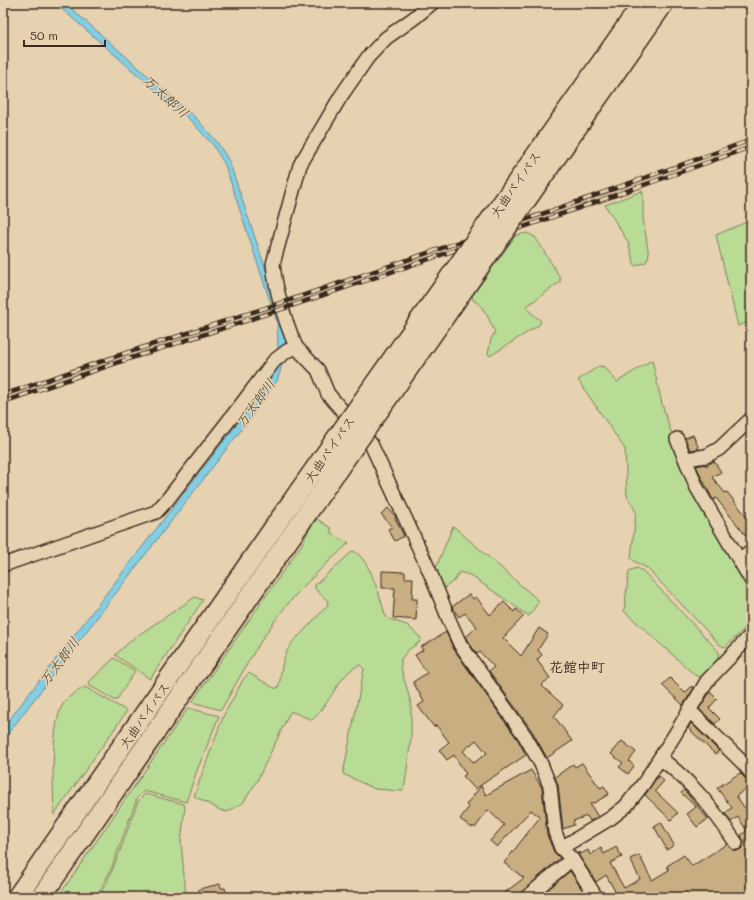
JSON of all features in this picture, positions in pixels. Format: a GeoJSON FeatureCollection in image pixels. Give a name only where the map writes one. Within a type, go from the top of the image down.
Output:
{"type":"FeatureCollection","features":[{"type":"Feature","properties":{"kind":"highway","name":"大曲バイパス"},"geometry":{"type":"LineString","coordinates":[[17,897],[300,490],[643,3]]}},
{"type":"Feature","properties":{"kind":"highway","name":"大曲バイパス"},"geometry":{"type":"LineString","coordinates":[[41,897],[664,3]]}},
{"type":"Feature","properties":{"kind":"street"},"geometry":{"type":"LineString","coordinates":[[432,3],[386,38],[368,57],[341,96],[300,165],[274,264],[275,280],[287,324],[291,349],[318,370],[328,394],[371,444],[429,570],[460,644],[525,736],[541,764],[550,786],[555,832],[561,848],[572,859],[596,897]]}},
{"type":"Feature","properties":{"kind":"street"},"geometry":{"type":"LineString","coordinates":[[3,565],[156,512],[167,500],[274,361],[291,349]]}},
{"type":"Feature","properties":{"kind":"street"},"geometry":{"type":"LineString","coordinates":[[686,459],[706,456],[719,449],[751,419]]}},
{"type":"Feature","properties":{"kind":"street"},"geometry":{"type":"LineString","coordinates":[[677,439],[698,488],[751,580]]}},
{"type":"Feature","properties":{"kind":"street"},"geometry":{"type":"LineString","coordinates":[[739,560],[751,551]]}},
{"type":"Feature","properties":{"kind":"street"},"geometry":{"type":"LineString","coordinates":[[561,848],[611,818],[626,806],[660,758],[707,681],[751,635]]}},
{"type":"Feature","properties":{"kind":"street"},"geometry":{"type":"LineString","coordinates":[[689,710],[744,764],[751,773]]}},
{"type":"Feature","properties":{"kind":"street"},"geometry":{"type":"LineString","coordinates":[[660,758],[694,787],[717,814],[736,843]]}},
{"type":"Feature","properties":{"kind":"street"},"geometry":{"type":"LineString","coordinates":[[527,897],[572,859]]}},
{"type":"Feature","properties":{"kind":"green space"},"geometry":{"type":"Polygon","coordinates":[[[642,191],[643,218],[649,256],[646,262],[635,266],[628,242],[605,205],[642,191]]]}},
{"type":"Feature","properties":{"kind":"green space"},"geometry":{"type":"Polygon","coordinates":[[[751,220],[751,321],[738,326],[716,235],[751,220]]]}},
{"type":"Feature","properties":{"kind":"green space"},"geometry":{"type":"Polygon","coordinates":[[[527,233],[535,237],[560,277],[560,282],[527,306],[527,309],[541,321],[539,325],[490,356],[488,354],[491,339],[495,332],[484,310],[473,300],[472,296],[516,235],[527,233]]]}},
{"type":"Feature","properties":{"kind":"green space"},"geometry":{"type":"Polygon","coordinates":[[[652,360],[662,404],[673,438],[751,586],[751,623],[725,647],[720,645],[647,568],[631,558],[636,512],[627,496],[625,449],[578,380],[599,366],[605,367],[617,382],[652,360]]]}},
{"type":"Feature","properties":{"kind":"green space"},"geometry":{"type":"Polygon","coordinates":[[[317,519],[332,529],[330,532],[349,543],[311,579],[285,608],[254,652],[221,710],[192,702],[302,544],[308,531],[317,519]]]}},
{"type":"Feature","properties":{"kind":"green space"},"geometry":{"type":"Polygon","coordinates":[[[453,526],[539,601],[529,616],[470,575],[459,572],[455,580],[441,590],[435,570],[453,526]]]}},
{"type":"Feature","properties":{"kind":"green space"},"geometry":{"type":"Polygon","coordinates":[[[353,551],[364,561],[374,579],[385,615],[389,619],[407,625],[421,638],[420,642],[408,650],[401,659],[401,668],[411,703],[411,738],[405,784],[402,791],[375,789],[343,774],[364,669],[360,665],[346,675],[324,707],[312,720],[290,712],[257,781],[243,803],[227,812],[220,810],[194,796],[223,717],[244,678],[249,673],[274,688],[278,688],[281,669],[288,649],[327,606],[328,601],[315,589],[315,585],[353,551]]]}},
{"type":"Feature","properties":{"kind":"green space"},"geometry":{"type":"Polygon","coordinates":[[[637,568],[643,571],[719,652],[718,659],[701,677],[696,676],[624,611],[629,571],[637,568]]]}},
{"type":"Feature","properties":{"kind":"green space"},"geometry":{"type":"Polygon","coordinates":[[[195,597],[203,600],[150,679],[115,655],[134,638],[195,597]]]}},
{"type":"Feature","properties":{"kind":"green space"},"geometry":{"type":"Polygon","coordinates":[[[114,658],[135,671],[116,701],[90,686],[89,682],[114,658]]]}},
{"type":"Feature","properties":{"kind":"green space"},"geometry":{"type":"Polygon","coordinates":[[[85,687],[127,711],[54,815],[54,755],[57,723],[60,710],[65,701],[85,687]]]}},
{"type":"Feature","properties":{"kind":"green space"},"geometry":{"type":"Polygon","coordinates":[[[188,708],[219,716],[186,802],[144,791],[137,798],[112,867],[97,897],[58,897],[188,708]]]}},
{"type":"Feature","properties":{"kind":"green space"},"geometry":{"type":"Polygon","coordinates":[[[145,794],[184,804],[185,808],[181,842],[186,897],[99,897],[116,862],[138,801],[145,794]]]}},
{"type":"Feature","properties":{"kind":"water","name":"万太郎川"},"geometry":{"type":"Polygon","coordinates":[[[55,3],[65,3],[197,119],[217,142],[229,161],[282,317],[286,340],[283,362],[277,381],[245,425],[3,740],[3,728],[257,398],[273,371],[278,347],[277,322],[225,165],[213,145],[191,121],[55,3]]]}},
{"type":"Feature","properties":{"kind":"building"},"geometry":{"type":"Polygon","coordinates":[[[693,435],[699,449],[690,450],[685,438],[693,435]]]}},
{"type":"Feature","properties":{"kind":"building"},"geometry":{"type":"Polygon","coordinates":[[[714,461],[721,472],[712,477],[725,493],[727,492],[751,522],[751,542],[716,498],[713,500],[696,466],[706,464],[706,466],[714,461]]]}},
{"type":"Feature","properties":{"kind":"building"},"geometry":{"type":"Polygon","coordinates":[[[388,508],[396,517],[395,518],[404,536],[395,541],[388,529],[392,527],[381,514],[388,508]]]}},
{"type":"Feature","properties":{"kind":"building"},"geometry":{"type":"Polygon","coordinates":[[[382,571],[405,572],[405,578],[413,578],[412,599],[417,599],[416,620],[393,618],[395,588],[382,588],[382,571]]]}},
{"type":"Feature","properties":{"kind":"building"},"geometry":{"type":"Polygon","coordinates":[[[469,594],[473,599],[476,597],[490,615],[504,602],[514,612],[516,609],[524,616],[503,638],[521,656],[539,628],[548,634],[538,650],[542,655],[537,660],[550,678],[541,685],[563,705],[554,716],[572,741],[547,758],[532,731],[489,671],[494,667],[480,652],[477,654],[467,640],[466,637],[477,627],[465,613],[459,617],[452,607],[469,594]]]}},
{"type":"Feature","properties":{"kind":"building"},"geometry":{"type":"Polygon","coordinates":[[[446,632],[453,648],[518,740],[526,755],[475,789],[463,776],[466,774],[454,755],[447,760],[439,750],[449,742],[436,725],[434,727],[418,706],[424,702],[413,682],[427,673],[415,655],[423,650],[421,647],[446,632]],[[476,740],[463,751],[474,763],[487,753],[476,740]]]}},
{"type":"Feature","properties":{"kind":"building"},"geometry":{"type":"Polygon","coordinates":[[[670,678],[685,693],[692,686],[694,688],[683,705],[662,685],[670,678]]]}},
{"type":"Feature","properties":{"kind":"building"},"geometry":{"type":"Polygon","coordinates":[[[710,692],[717,699],[709,708],[720,719],[715,724],[699,709],[710,692]]]}},
{"type":"Feature","properties":{"kind":"building"},"geometry":{"type":"Polygon","coordinates":[[[691,723],[719,751],[715,754],[688,728],[691,723]]]}},
{"type":"Feature","properties":{"kind":"building"},"geometry":{"type":"Polygon","coordinates":[[[622,741],[636,752],[629,761],[634,766],[628,774],[619,767],[623,763],[611,754],[622,741]]]}},
{"type":"Feature","properties":{"kind":"building"},"geometry":{"type":"Polygon","coordinates":[[[582,763],[600,788],[604,786],[609,794],[590,804],[598,817],[590,821],[587,816],[573,821],[574,825],[563,829],[558,785],[555,777],[573,764],[575,767],[582,763]]]}},
{"type":"Feature","properties":{"kind":"building"},"geometry":{"type":"Polygon","coordinates":[[[531,770],[542,788],[547,835],[554,852],[560,858],[516,897],[499,897],[524,878],[504,863],[540,817],[531,810],[497,847],[490,841],[504,825],[488,810],[475,828],[473,826],[472,828],[460,819],[469,807],[466,805],[481,786],[486,795],[531,770]]]}},
{"type":"Feature","properties":{"kind":"building"},"geometry":{"type":"Polygon","coordinates":[[[740,773],[751,781],[751,785],[736,796],[751,816],[751,890],[739,897],[604,897],[615,891],[606,875],[596,882],[578,854],[580,852],[581,854],[588,850],[590,855],[601,848],[604,854],[616,847],[622,857],[610,863],[624,888],[640,879],[630,859],[639,855],[652,880],[669,870],[667,866],[684,855],[692,866],[727,844],[733,850],[737,851],[741,849],[744,843],[741,835],[747,831],[738,817],[731,822],[725,813],[732,808],[717,788],[740,773]]]}},
{"type":"Feature","properties":{"kind":"building"},"geometry":{"type":"Polygon","coordinates":[[[658,776],[664,781],[655,791],[678,813],[671,820],[645,795],[658,776]]]}},
{"type":"Feature","properties":{"kind":"building"},"geometry":{"type":"Polygon","coordinates":[[[684,790],[709,820],[708,819],[697,827],[687,814],[696,807],[681,793],[684,790]]]}},
{"type":"Feature","properties":{"kind":"building"},"geometry":{"type":"Polygon","coordinates":[[[661,822],[674,845],[667,850],[654,826],[661,822]]]}},
{"type":"Feature","properties":{"kind":"building"},"geometry":{"type":"Polygon","coordinates":[[[570,871],[585,894],[580,897],[548,897],[545,892],[570,871]]]}},
{"type":"Feature","properties":{"kind":"building"},"geometry":{"type":"Polygon","coordinates":[[[220,884],[221,888],[225,888],[227,897],[199,897],[199,889],[220,884]]]}},
{"type":"Feature","properties":{"kind":"railway"},"geometry":{"type":"LineString","coordinates":[[3,395],[120,355],[290,300],[574,203],[751,140]]}},
{"type":"Feature","properties":{"kind":"railway"},"geometry":{"type":"LineString","coordinates":[[3,402],[576,209],[751,147]]}},
{"type":"Feature","properties":{"kind":"district","name":"花館中町"},"geometry":{"type":"Point","coordinates":[577,666]}}]}
